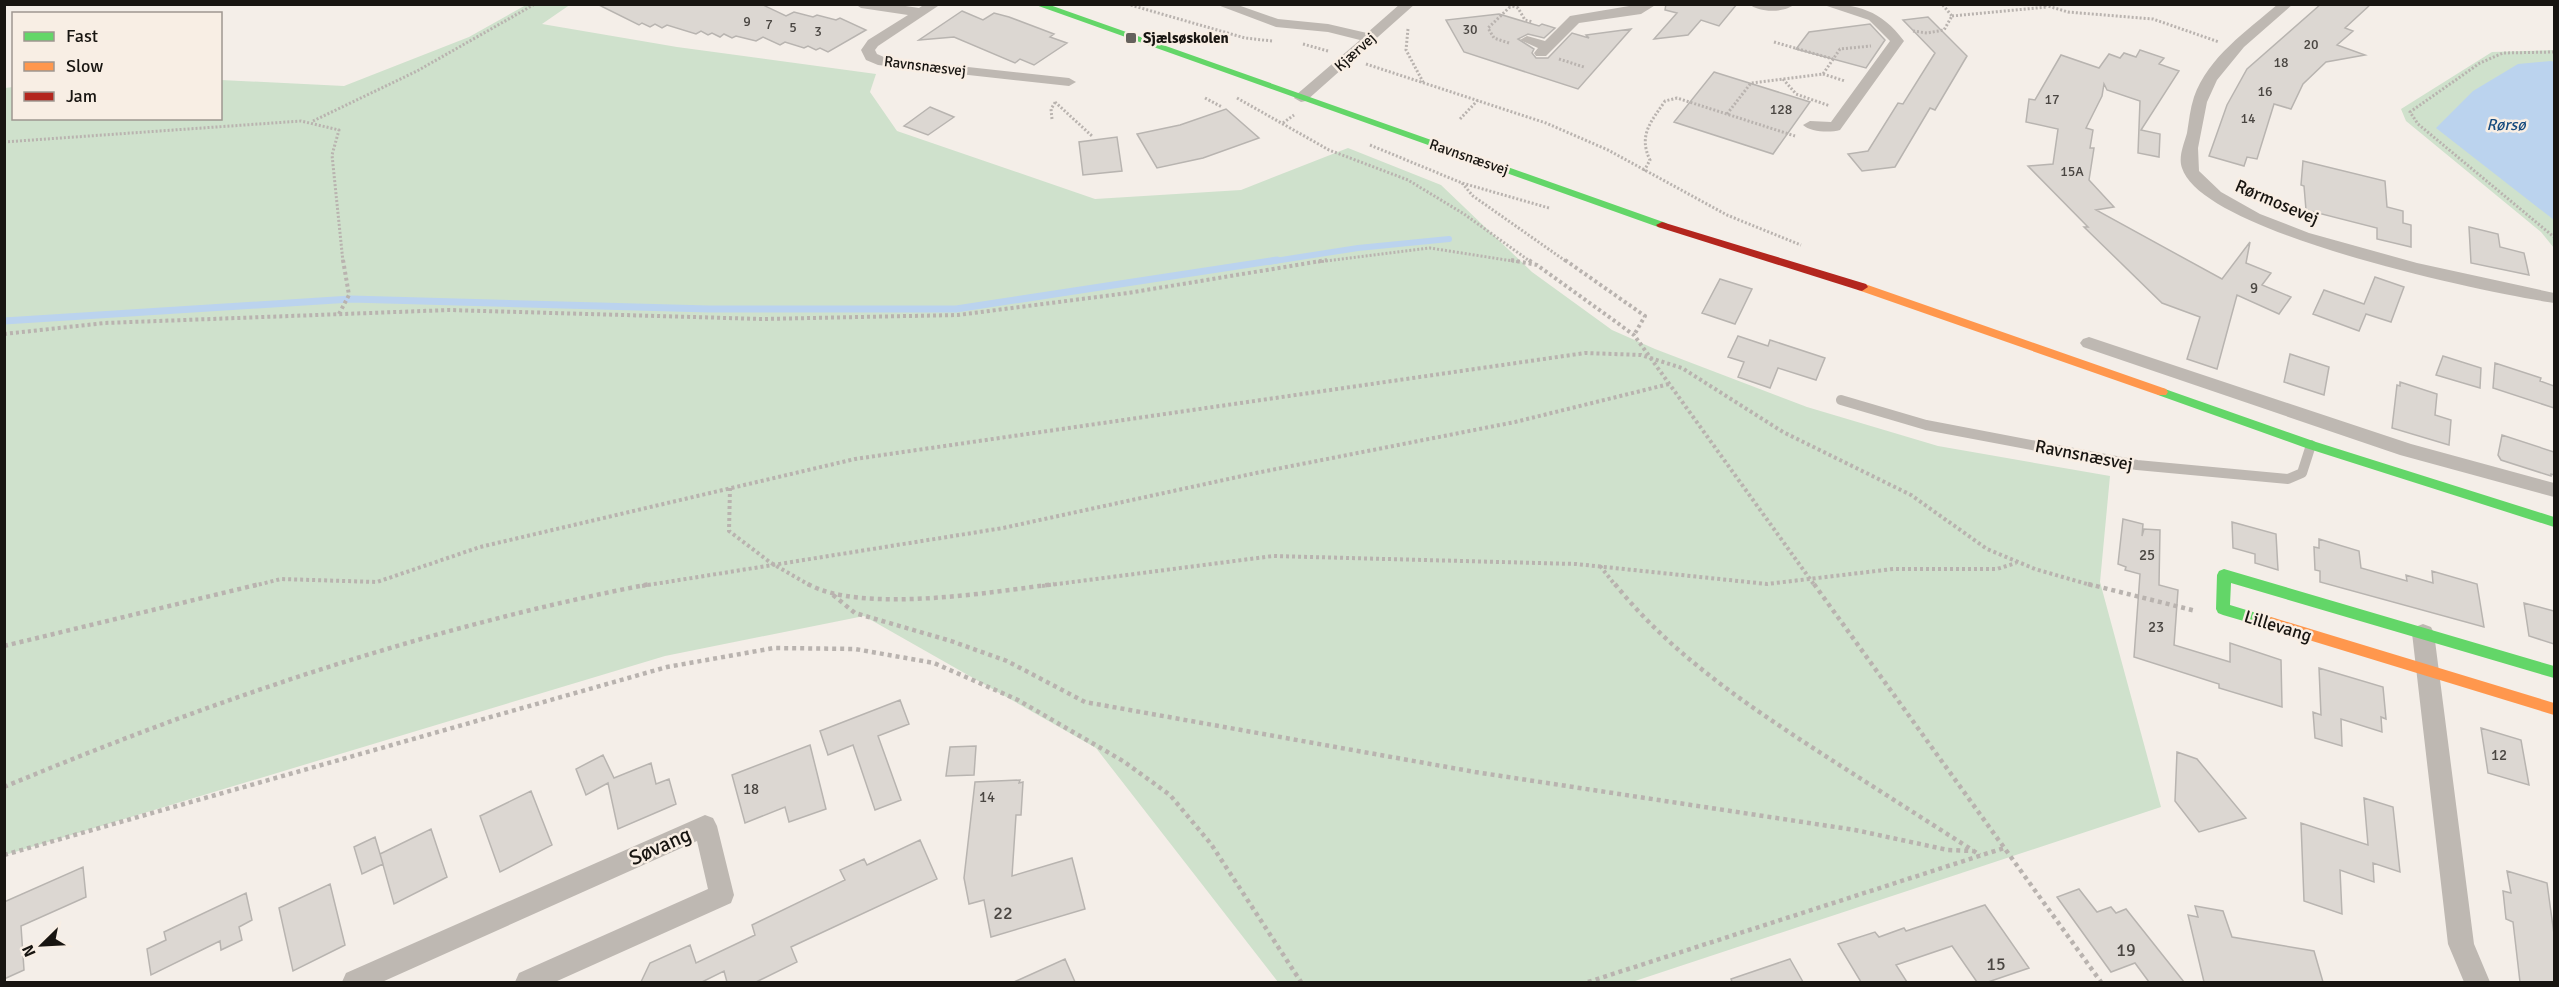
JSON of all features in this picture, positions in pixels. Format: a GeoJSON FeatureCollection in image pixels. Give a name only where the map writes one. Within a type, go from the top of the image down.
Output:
{"type":"FeatureCollection","features":[{"type":"Feature","properties":{"kind":"main road","name":"Ravnsnæsvej"},"geometry":{"type":"LineString","coordinates":[[1038,4],[1697,237],[1903,300],[2311,445],[2554,522]]}},
{"type":"Feature","properties":{"kind":"main road","name":"Ravnsnæsvej"},"geometry":{"type":"LineString","coordinates":[[1738,233],[1826,264],[1903,300]]}},
{"type":"Feature","properties":{"kind":"main road","name":"Lillevang"},"geometry":{"type":"LineString","coordinates":[[2554,672],[2223,575],[2223,609],[2554,709]]}},
{"type":"Feature","properties":{"kind":"street"},"geometry":{"type":"LineString","coordinates":[[861,4],[929,9]]}},
{"type":"Feature","properties":{"kind":"street"},"geometry":{"type":"LineString","coordinates":[[1221,4],[1276,23],[1328,28],[1369,38]]}},
{"type":"Feature","properties":{"kind":"street"},"geometry":{"type":"LineString","coordinates":[[1527,40],[1544,50],[1575,19],[1641,10],[1651,4]]}},
{"type":"Feature","properties":{"kind":"street"},"geometry":{"type":"LineString","coordinates":[[1755,4],[1763,7],[1790,4]]}},
{"type":"Feature","properties":{"kind":"street"},"geometry":{"type":"LineString","coordinates":[[1810,125],[1835,127],[1897,41],[1874,17],[1827,4]]}},
{"type":"Feature","properties":{"kind":"street","name":"Rørmosevej"},"geometry":{"type":"LineString","coordinates":[[2287,4],[2214,70],[2202,93],[2188,156],[2191,172],[2219,198],[2240,211],[2315,239],[2426,272],[2554,298]]}},
{"type":"Feature","properties":{"kind":"street","name":"Kjærvej"},"geometry":{"type":"LineString","coordinates":[[1300,98],[1402,7]]}},
{"type":"Feature","properties":{"kind":"street","name":"Ravnsnæsvej"},"geometry":{"type":"LineString","coordinates":[[929,9],[873,43],[868,50],[871,57],[883,62],[1069,81]]}},
{"type":"Feature","properties":{"kind":"street"},"geometry":{"type":"LineString","coordinates":[[2089,343],[2167,367],[2407,450],[2554,490]]}},
{"type":"Feature","properties":{"kind":"street"},"geometry":{"type":"LineString","coordinates":[[2160,391],[2167,367]]}},
{"type":"Feature","properties":{"kind":"street"},"geometry":{"type":"LineString","coordinates":[[2422,633],[2461,944],[2477,982]]}},
{"type":"Feature","properties":{"kind":"street","name":"Søvang"},"geometry":{"type":"LineString","coordinates":[[355,982],[705,825],[722,895],[528,982]]}},
{"type":"Feature","properties":{"kind":"lane","name":"Ravnsnæsvej"},"geometry":{"type":"LineString","coordinates":[[1841,400],[1926,425],[2137,465],[2288,479],[2302,473],[2311,445]]}},
{"type":"Feature","properties":{"kind":"path"},"geometry":{"type":"LineString","coordinates":[[312,122],[417,71],[535,4]]}},
{"type":"Feature","properties":{"kind":"path"},"geometry":{"type":"LineString","coordinates":[[1127,4],[1245,38],[1278,41]]}},
{"type":"Feature","properties":{"kind":"path"},"geometry":{"type":"LineString","coordinates":[[1505,4],[1513,7]]}},
{"type":"Feature","properties":{"kind":"path"},"geometry":{"type":"LineString","coordinates":[[1942,4],[1952,16]]}},
{"type":"Feature","properties":{"kind":"path"},"geometry":{"type":"LineString","coordinates":[[2041,4],[2087,16],[2140,16],[2164,21],[2236,49]]}},
{"type":"Feature","properties":{"kind":"path"},"geometry":{"type":"LineString","coordinates":[[1952,16],[2048,7]]}},
{"type":"Feature","properties":{"kind":"path"},"geometry":{"type":"LineString","coordinates":[[1883,27],[1927,33],[1944,30],[1952,16]]}},
{"type":"Feature","properties":{"kind":"path"},"geometry":{"type":"LineString","coordinates":[[1410,27],[1405,33],[1405,46],[1409,60],[1424,82]]}},
{"type":"Feature","properties":{"kind":"path"},"geometry":{"type":"LineString","coordinates":[[1774,42],[1833,59]]}},
{"type":"Feature","properties":{"kind":"path"},"geometry":{"type":"LineString","coordinates":[[1300,44],[1331,52]]}},
{"type":"Feature","properties":{"kind":"path"},"geometry":{"type":"LineString","coordinates":[[1727,114],[1751,83],[1823,74],[1840,49],[1871,46],[1891,50]]}},
{"type":"Feature","properties":{"kind":"path"},"geometry":{"type":"LineString","coordinates":[[2554,52],[2503,53],[2480,63],[2410,112],[2418,124],[2554,237]]}},
{"type":"Feature","properties":{"kind":"path"},"geometry":{"type":"LineString","coordinates":[[1364,63],[1478,100],[1460,119]]}},
{"type":"Feature","properties":{"kind":"path"},"geometry":{"type":"LineString","coordinates":[[1783,79],[1796,94],[1846,111]]}},
{"type":"Feature","properties":{"kind":"path"},"geometry":{"type":"LineString","coordinates":[[1205,98],[1222,107]]}},
{"type":"Feature","properties":{"kind":"path"},"geometry":{"type":"LineString","coordinates":[[1237,98],[1337,154],[1407,180],[1464,214],[1634,334],[2101,982]]}},
{"type":"Feature","properties":{"kind":"path"},"geometry":{"type":"LineString","coordinates":[[1644,171],[1650,160],[1642,146],[1644,134],[1665,102],[1677,98],[1805,139]]}},
{"type":"Feature","properties":{"kind":"path"},"geometry":{"type":"LineString","coordinates":[[1055,102],[1092,136]]}},
{"type":"Feature","properties":{"kind":"path"},"geometry":{"type":"LineString","coordinates":[[1283,123],[1294,116]]}},
{"type":"Feature","properties":{"kind":"path"},"geometry":{"type":"LineString","coordinates":[[4,142],[312,122],[339,130],[332,155],[338,233],[349,295],[339,314]]}},
{"type":"Feature","properties":{"kind":"path"},"geometry":{"type":"LineString","coordinates":[[1417,165],[1462,183],[1473,196],[1645,316],[1634,334]]}},
{"type":"Feature","properties":{"kind":"path"},"geometry":{"type":"LineString","coordinates":[[4,334],[105,323],[449,310],[762,319],[957,315],[1128,293],[1359,255],[1430,248],[1467,252],[1537,265]]}},
{"type":"Feature","properties":{"kind":"path"},"geometry":{"type":"LineString","coordinates":[[4,646],[281,579],[377,582],[480,547],[855,459],[1585,353],[1649,356],[1700,379],[1738,406],[1783,432],[1821,448],[1929,506],[1985,547],[2017,563],[2201,612],[2223,609]]}},
{"type":"Feature","properties":{"kind":"path"},"geometry":{"type":"LineString","coordinates":[[4,787],[154,727],[319,672],[573,600],[771,563],[920,543],[1002,528],[1252,474],[1524,421],[1607,402],[1669,384]]}},
{"type":"Feature","properties":{"kind":"path"},"geometry":{"type":"LineString","coordinates":[[730,488],[729,531],[771,563],[813,587],[833,595],[855,613],[951,641],[1007,661],[1085,702],[1475,772],[1822,825],[1948,850],[1973,850]]}},
{"type":"Feature","properties":{"kind":"path"},"geometry":{"type":"LineString","coordinates":[[833,595],[945,598],[1273,556],[1410,558],[1600,567],[1767,584],[1893,569],[1998,569],[2017,563]]}},
{"type":"Feature","properties":{"kind":"path"},"geometry":{"type":"LineString","coordinates":[[1600,567],[1632,606],[1715,680],[1761,714],[1980,855]]}},
{"type":"Feature","properties":{"kind":"path"},"geometry":{"type":"LineString","coordinates":[[4,855],[667,667],[774,648],[855,649],[934,663],[1017,700],[1123,762],[1170,795],[1211,844],[1301,982]]}},
{"type":"Feature","properties":{"kind":"path"},"geometry":{"type":"LineString","coordinates":[[1588,982],[2004,848]]}},
{"type":"Feature","properties":{"kind":"green space"},"geometry":{"type":"Polygon","coordinates":[[[571,4],[542,24],[677,47],[876,74],[870,92],[897,131],[1095,199],[1241,190],[1348,148],[1441,185],[1532,272],[1612,330],[1655,349],[1807,407],[1938,446],[2110,476],[2100,582],[2161,807],[1632,982],[1278,982],[1096,748],[864,616],[665,656],[5,855],[5,88],[12,87],[12,120],[222,120],[222,80],[344,86],[469,37],[526,5],[571,4]]]}},
{"type":"Feature","properties":{"kind":"green space","name":"Rørsø"},"geometry":{"type":"Polygon","coordinates":[[[2554,50],[2554,248],[2541,232],[2406,121],[2401,109],[2492,52],[2554,50]]]}},
{"type":"Feature","properties":{"kind":"water","name":"Rørsø"},"geometry":{"type":"Polygon","coordinates":[[[2554,62],[2554,220],[2436,128],[2473,91],[2518,64],[2554,62]]]}},
{"type":"Feature","properties":{"kind":"building"},"geometry":{"type":"Polygon","coordinates":[[[597,4],[761,4],[786,16],[794,12],[836,20],[840,18],[866,30],[828,52],[820,48],[816,50],[808,46],[804,48],[785,42],[780,45],[763,37],[756,41],[736,36],[732,38],[724,34],[720,37],[712,33],[708,35],[701,31],[696,34],[667,25],[662,28],[655,24],[650,27],[642,23],[639,25],[597,4]]]}},
{"type":"Feature","properties":{"kind":"building"},"geometry":{"type":"Polygon","coordinates":[[[1666,4],[1737,4],[1719,26],[1701,20],[1688,35],[1654,39],[1677,13],[1665,10],[1666,4]]]}},
{"type":"Feature","properties":{"kind":"building"},"geometry":{"type":"Polygon","coordinates":[[[2321,4],[2371,4],[2345,28],[2353,31],[2337,45],[2365,55],[2326,62],[2303,84],[2291,109],[2274,104],[2257,159],[2247,157],[2244,166],[2209,156],[2227,105],[2247,69],[2321,4]]]}},
{"type":"Feature","properties":{"kind":"building"},"geometry":{"type":"Polygon","coordinates":[[[962,11],[983,20],[994,13],[1009,17],[1054,34],[1050,37],[1067,43],[1034,65],[1020,59],[1015,63],[954,37],[919,40],[962,11]]]}},
{"type":"Feature","properties":{"kind":"building"},"geometry":{"type":"Polygon","coordinates":[[[1499,14],[1539,26],[1542,24],[1555,28],[1544,38],[1528,34],[1518,39],[1534,49],[1532,53],[1536,58],[1548,58],[1572,33],[1589,38],[1586,35],[1631,29],[1578,89],[1464,52],[1446,20],[1499,14]]]}},
{"type":"Feature","properties":{"kind":"building"},"geometry":{"type":"Polygon","coordinates":[[[1928,17],[1967,56],[1935,110],[1930,108],[1895,167],[1862,171],[1848,154],[1868,151],[1898,103],[1903,104],[1935,53],[1903,20],[1928,17]]]}},
{"type":"Feature","properties":{"kind":"building"},"geometry":{"type":"Polygon","coordinates":[[[1870,24],[1885,40],[1866,68],[1796,49],[1809,32],[1870,24]]]}},
{"type":"Feature","properties":{"kind":"building"},"geometry":{"type":"Polygon","coordinates":[[[2140,50],[2164,58],[2159,64],[2179,71],[2141,130],[2160,134],[2159,157],[2138,153],[2140,101],[2107,90],[2104,84],[2102,96],[2086,128],[2093,130],[2090,148],[2094,148],[2089,180],[2114,207],[2096,210],[2222,279],[2250,242],[2246,263],[2271,273],[2262,285],[2291,297],[2279,314],[2237,295],[2217,369],[2187,359],[2200,317],[2162,303],[2084,227],[2088,227],[2028,166],[2053,164],[2058,129],[2026,122],[2029,99],[2035,100],[2061,55],[2099,68],[2109,54],[2120,58],[2124,53],[2136,57],[2140,50]]]}},
{"type":"Feature","properties":{"kind":"building"},"geometry":{"type":"Polygon","coordinates":[[[1714,72],[1810,102],[1773,154],[1674,122],[1714,72]]]}},
{"type":"Feature","properties":{"kind":"building"},"geometry":{"type":"Polygon","coordinates":[[[930,107],[954,117],[928,135],[904,126],[930,107]]]}},
{"type":"Feature","properties":{"kind":"building"},"geometry":{"type":"Polygon","coordinates":[[[1226,109],[1259,138],[1203,158],[1157,168],[1137,134],[1180,125],[1226,109]]]}},
{"type":"Feature","properties":{"kind":"building"},"geometry":{"type":"Polygon","coordinates":[[[1117,137],[1122,171],[1083,175],[1079,142],[1117,137]]]}},
{"type":"Feature","properties":{"kind":"building"},"geometry":{"type":"Polygon","coordinates":[[[2303,161],[2385,181],[2387,207],[2403,211],[2403,223],[2411,225],[2411,247],[2377,239],[2377,228],[2306,210],[2304,186],[2301,185],[2303,161]]]}},
{"type":"Feature","properties":{"kind":"building"},"geometry":{"type":"Polygon","coordinates":[[[2469,227],[2498,234],[2500,247],[2524,253],[2529,275],[2471,263],[2469,227]]]}},
{"type":"Feature","properties":{"kind":"building"},"geometry":{"type":"Polygon","coordinates":[[[2375,277],[2404,287],[2391,322],[2366,314],[2359,331],[2313,314],[2324,290],[2364,304],[2375,277]]]}},
{"type":"Feature","properties":{"kind":"building"},"geometry":{"type":"Polygon","coordinates":[[[1720,279],[1752,289],[1735,324],[1702,313],[1720,279]]]}},
{"type":"Feature","properties":{"kind":"building"},"geometry":{"type":"Polygon","coordinates":[[[1738,336],[1768,346],[1770,340],[1825,358],[1816,380],[1778,368],[1770,388],[1738,377],[1744,362],[1728,357],[1738,336]]]}},
{"type":"Feature","properties":{"kind":"building"},"geometry":{"type":"Polygon","coordinates":[[[2290,354],[2329,367],[2324,395],[2284,382],[2290,354]]]}},
{"type":"Feature","properties":{"kind":"building"},"geometry":{"type":"Polygon","coordinates":[[[2443,356],[2481,368],[2480,388],[2436,375],[2443,356]]]}},
{"type":"Feature","properties":{"kind":"building"},"geometry":{"type":"Polygon","coordinates":[[[2495,363],[2541,378],[2540,381],[2554,386],[2554,408],[2493,388],[2495,363]]]}},
{"type":"Feature","properties":{"kind":"building"},"geometry":{"type":"Polygon","coordinates":[[[2400,382],[2437,394],[2435,415],[2451,420],[2449,445],[2392,428],[2397,385],[2400,386],[2400,382]]]}},
{"type":"Feature","properties":{"kind":"building"},"geometry":{"type":"Polygon","coordinates":[[[2502,435],[2554,452],[2554,475],[2501,460],[2498,455],[2502,435]]]}},
{"type":"Feature","properties":{"kind":"building"},"geometry":{"type":"Polygon","coordinates":[[[2123,519],[2143,524],[2142,536],[2144,529],[2160,530],[2159,585],[2178,590],[2174,645],[2230,662],[2230,643],[2281,660],[2282,707],[2219,688],[2219,684],[2134,657],[2140,574],[2125,570],[2126,567],[2118,564],[2123,519]]]}},
{"type":"Feature","properties":{"kind":"building"},"geometry":{"type":"Polygon","coordinates":[[[2232,522],[2276,534],[2278,570],[2255,563],[2255,554],[2233,548],[2232,522]]]}},
{"type":"Feature","properties":{"kind":"building"},"geometry":{"type":"Polygon","coordinates":[[[2319,539],[2359,551],[2361,568],[2407,581],[2406,575],[2433,583],[2432,571],[2477,584],[2484,627],[2320,582],[2320,571],[2315,570],[2314,547],[2319,548],[2319,539]]]}},
{"type":"Feature","properties":{"kind":"building"},"geometry":{"type":"Polygon","coordinates":[[[2524,603],[2554,611],[2554,644],[2529,636],[2524,603]]]}},
{"type":"Feature","properties":{"kind":"building"},"geometry":{"type":"Polygon","coordinates":[[[2319,668],[2383,687],[2386,719],[2381,717],[2382,732],[2341,719],[2342,746],[2315,738],[2313,712],[2321,715],[2319,668]]]}},
{"type":"Feature","properties":{"kind":"building"},"geometry":{"type":"Polygon","coordinates":[[[900,700],[909,724],[878,736],[901,800],[875,810],[853,745],[828,755],[820,731],[900,700]]]}},
{"type":"Feature","properties":{"kind":"building"},"geometry":{"type":"Polygon","coordinates":[[[2481,728],[2521,740],[2529,785],[2488,773],[2481,728]]]}},
{"type":"Feature","properties":{"kind":"building"},"geometry":{"type":"Polygon","coordinates":[[[810,745],[826,809],[789,822],[785,807],[745,823],[732,775],[810,745]]]}},
{"type":"Feature","properties":{"kind":"building"},"geometry":{"type":"Polygon","coordinates":[[[976,746],[974,775],[946,776],[950,747],[976,746]]]}},
{"type":"Feature","properties":{"kind":"building"},"geometry":{"type":"Polygon","coordinates":[[[2177,752],[2197,759],[2246,818],[2199,832],[2175,801],[2177,752]]]}},
{"type":"Feature","properties":{"kind":"building"},"geometry":{"type":"Polygon","coordinates":[[[603,755],[614,778],[651,763],[656,784],[669,779],[676,804],[618,829],[608,783],[586,795],[576,769],[603,755]]]}},
{"type":"Feature","properties":{"kind":"building"},"geometry":{"type":"Polygon","coordinates":[[[1020,780],[1019,783],[1023,782],[1021,815],[1016,815],[1012,876],[1072,858],[1085,909],[991,937],[984,900],[969,904],[964,878],[975,782],[1020,780]]]}},
{"type":"Feature","properties":{"kind":"building"},"geometry":{"type":"Polygon","coordinates":[[[531,791],[552,845],[500,872],[480,816],[531,791]]]}},
{"type":"Feature","properties":{"kind":"building"},"geometry":{"type":"Polygon","coordinates":[[[2364,798],[2393,807],[2400,872],[2373,863],[2374,882],[2340,870],[2342,914],[2304,901],[2301,823],[2368,845],[2364,798]]]}},
{"type":"Feature","properties":{"kind":"building"},"geometry":{"type":"Polygon","coordinates":[[[431,829],[447,877],[394,904],[380,854],[431,829]]]}},
{"type":"Feature","properties":{"kind":"building"},"geometry":{"type":"Polygon","coordinates":[[[375,837],[383,864],[362,874],[354,847],[375,837]]]}},
{"type":"Feature","properties":{"kind":"building"},"geometry":{"type":"Polygon","coordinates":[[[920,840],[937,879],[791,947],[797,962],[756,982],[727,982],[724,971],[702,982],[641,982],[650,963],[690,945],[696,963],[755,935],[752,925],[845,880],[840,870],[864,859],[867,865],[920,840]]]}},
{"type":"Feature","properties":{"kind":"building"},"geometry":{"type":"Polygon","coordinates":[[[83,867],[86,897],[21,926],[24,970],[4,979],[4,902],[83,867]]]}},
{"type":"Feature","properties":{"kind":"building"},"geometry":{"type":"Polygon","coordinates":[[[2507,871],[2547,883],[2554,934],[2554,982],[2520,982],[2513,922],[2506,919],[2503,891],[2511,893],[2507,871]]]}},
{"type":"Feature","properties":{"kind":"building"},"geometry":{"type":"Polygon","coordinates":[[[330,884],[345,945],[293,971],[279,908],[330,884]]]}},
{"type":"Feature","properties":{"kind":"building"},"geometry":{"type":"Polygon","coordinates":[[[2079,889],[2097,912],[2111,907],[2116,913],[2126,909],[2184,982],[2149,982],[2135,963],[2111,972],[2057,897],[2079,889]]]}},
{"type":"Feature","properties":{"kind":"building"},"geometry":{"type":"Polygon","coordinates":[[[246,893],[252,920],[239,927],[242,940],[221,950],[220,941],[151,975],[147,949],[166,940],[164,932],[246,893]]]}},
{"type":"Feature","properties":{"kind":"building"},"geometry":{"type":"Polygon","coordinates":[[[1985,905],[2029,968],[1988,982],[1977,982],[1952,946],[1896,965],[1907,982],[1861,982],[1838,944],[1875,932],[1879,937],[1904,928],[1906,931],[1985,905]]]}},
{"type":"Feature","properties":{"kind":"building"},"geometry":{"type":"Polygon","coordinates":[[[2195,906],[2223,911],[2232,937],[2314,951],[2323,982],[2204,982],[2188,915],[2198,917],[2195,906]]]}},
{"type":"Feature","properties":{"kind":"building"},"geometry":{"type":"Polygon","coordinates":[[[1065,959],[1075,982],[1014,982],[1065,959]]]}},
{"type":"Feature","properties":{"kind":"building"},"geometry":{"type":"Polygon","coordinates":[[[1790,959],[1803,982],[1732,982],[1731,979],[1790,959]]]}},
{"type":"Feature","properties":{"kind":"waterway"},"geometry":{"type":"LineString","coordinates":[[1268,262],[1358,248],[1449,239]]}},
{"type":"Feature","properties":{"kind":"waterway"},"geometry":{"type":"LineString","coordinates":[[4,321],[351,299],[709,309],[956,309],[1277,260]]}},
{"type":"Feature","properties":{"kind":"traffic: fast"},"geometry":{"type":"LineString","coordinates":[[1037,4],[1662,225]]}},
{"type":"Feature","properties":{"kind":"traffic: fast"},"geometry":{"type":"LineString","coordinates":[[2162,392],[2311,445],[2554,522]]}},
{"type":"Feature","properties":{"kind":"traffic: fast"},"geometry":{"type":"LineString","coordinates":[[2271,623],[2223,609],[2224,575],[2554,672]]}},
{"type":"Feature","properties":{"kind":"traffic: slow"},"geometry":{"type":"LineString","coordinates":[[1862,287],[2162,392]]}},
{"type":"Feature","properties":{"kind":"traffic: slow"},"geometry":{"type":"LineString","coordinates":[[2271,623],[2554,709]]}},
{"type":"Feature","properties":{"kind":"traffic: jam"},"geometry":{"type":"LineString","coordinates":[[1662,225],[1862,287]]}},
{"type":"Feature","properties":{"kind":"place","name":"Sjælsøskolen"},"geometry":{"type":"Point","coordinates":[1131,38]}}]}
